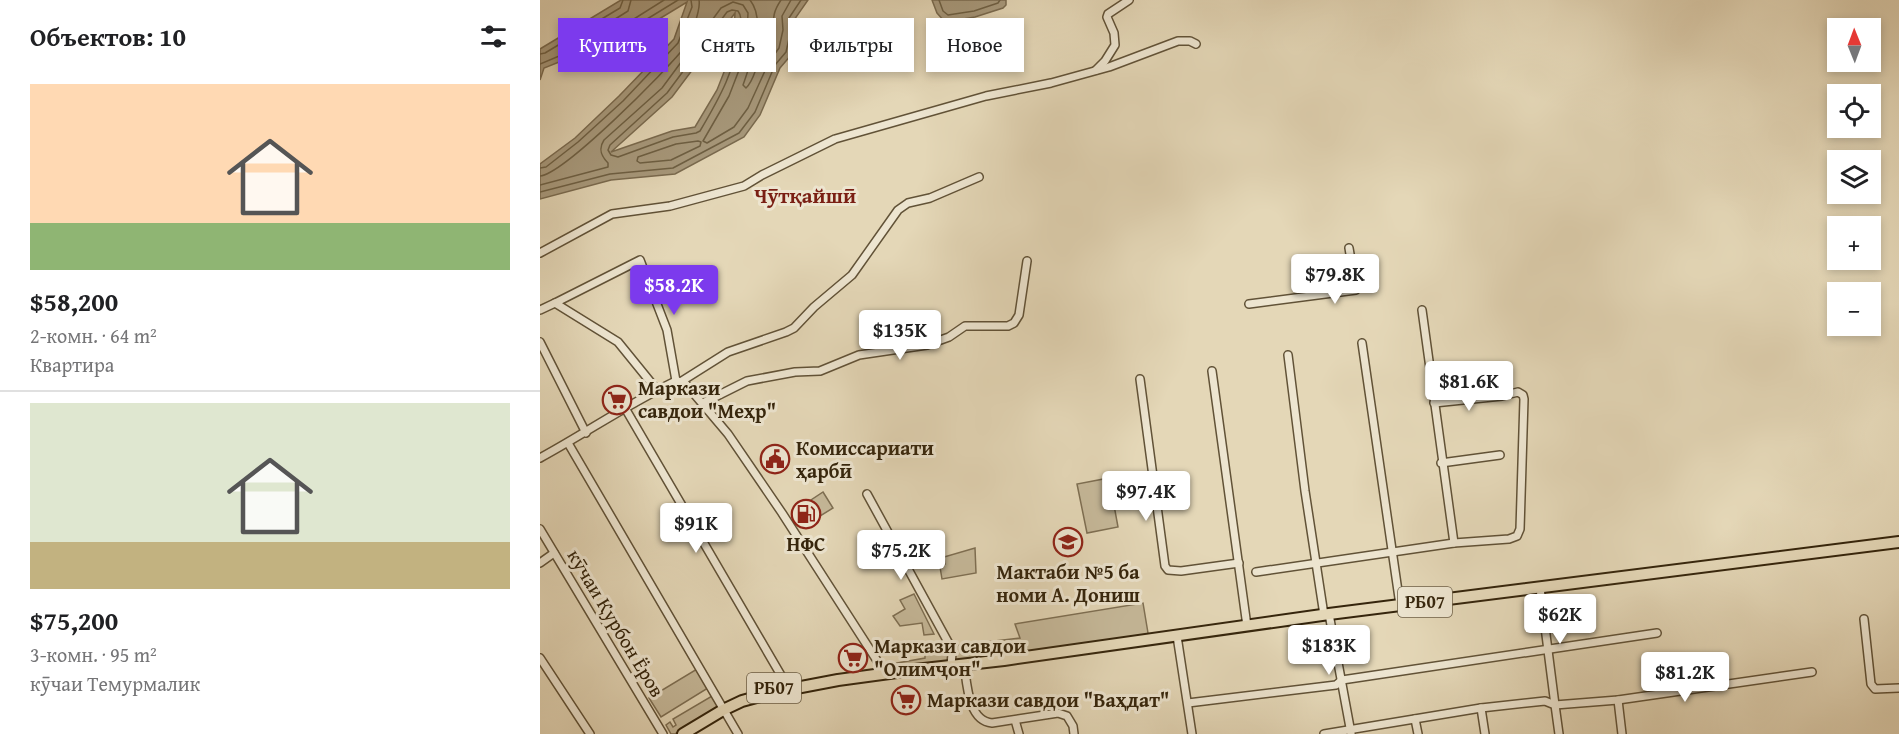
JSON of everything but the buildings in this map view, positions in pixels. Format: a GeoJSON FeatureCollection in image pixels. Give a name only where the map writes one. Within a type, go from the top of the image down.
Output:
{"type":"FeatureCollection","features":[{"type":"Feature","properties":{"kind":"highway","name":"РБ07"},"geometry":{"type":"LineString","coordinates":[[673,734],[722,708],[788,687],[1327,614],[1899,542]]}},
{"type":"Feature","properties":{"kind":"highway","name":"РБ07"},"geometry":{"type":"LineString","coordinates":[[683,734],[722,708]]}},
{"type":"Feature","properties":{"kind":"street"},"geometry":{"type":"LineString","coordinates":[[1096,70],[1115,45],[1108,14],[1129,0]]}},
{"type":"Feature","properties":{"kind":"street"},"geometry":{"type":"LineString","coordinates":[[540,253],[612,214],[670,206],[744,186],[835,139],[986,96],[1051,83],[1109,67],[1178,41],[1190,41],[1196,44]]}},
{"type":"Feature","properties":{"kind":"street"},"geometry":{"type":"LineString","coordinates":[[540,458],[625,408],[679,381],[728,352],[786,332],[794,327],[852,275],[898,210],[908,203],[930,198],[979,177]]}},
{"type":"Feature","properties":{"kind":"street"},"geometry":{"type":"LineString","coordinates":[[1249,304],[1356,290],[1349,248]]}},
{"type":"Feature","properties":{"kind":"street"},"geometry":{"type":"LineString","coordinates":[[540,310],[640,260],[667,330],[679,381],[703,403],[728,434],[885,673]]}},
{"type":"Feature","properties":{"kind":"street"},"geometry":{"type":"LineString","coordinates":[[703,403],[747,381],[795,372],[820,371],[859,355],[927,345],[949,337],[965,326],[1008,326],[1014,323],[1019,315],[1027,261]]}},
{"type":"Feature","properties":{"kind":"street"},"geometry":{"type":"LineString","coordinates":[[555,303],[618,342],[657,390]]}},
{"type":"Feature","properties":{"kind":"street"},"geometry":{"type":"LineString","coordinates":[[1422,310],[1441,463],[1454,543]]}},
{"type":"Feature","properties":{"kind":"street"},"geometry":{"type":"LineString","coordinates":[[540,342],[586,433]]}},
{"type":"Feature","properties":{"kind":"street"},"geometry":{"type":"LineString","coordinates":[[1362,343],[1400,605]]}},
{"type":"Feature","properties":{"kind":"street"},"geometry":{"type":"LineString","coordinates":[[1288,355],[1316,563],[1351,732]]}},
{"type":"Feature","properties":{"kind":"street"},"geometry":{"type":"LineString","coordinates":[[1212,371],[1247,626]]}},
{"type":"Feature","properties":{"kind":"street"},"geometry":{"type":"LineString","coordinates":[[1140,379],[1165,566],[1168,570],[1181,571],[1239,563]]}},
{"type":"Feature","properties":{"kind":"street"},"geometry":{"type":"LineString","coordinates":[[1256,572],[1454,543],[1509,539],[1517,536],[1520,529],[1523,395],[1518,392],[1502,396],[1434,403]]}},
{"type":"Feature","properties":{"kind":"street"},"geometry":{"type":"LineString","coordinates":[[625,408],[788,687]]}},
{"type":"Feature","properties":{"kind":"street"},"geometry":{"type":"LineString","coordinates":[[567,443],[738,734]]}},
{"type":"Feature","properties":{"kind":"street"},"geometry":{"type":"LineString","coordinates":[[1441,463],[1500,455]]}},
{"type":"Feature","properties":{"kind":"street"},"geometry":{"type":"LineString","coordinates":[[867,494],[946,639],[952,652],[951,666]]}},
{"type":"Feature","properties":{"kind":"street","name":"кӯчаи Қурбон Ёров"},"geometry":{"type":"LineString","coordinates":[[540,529],[663,734]]}},
{"type":"Feature","properties":{"kind":"street"},"geometry":{"type":"LineString","coordinates":[[540,562],[554,553]]}},
{"type":"Feature","properties":{"kind":"street"},"geometry":{"type":"LineString","coordinates":[[1540,588],[1558,734]]}},
{"type":"Feature","properties":{"kind":"street"},"geometry":{"type":"LineString","coordinates":[[1864,619],[1871,684],[1875,689],[1899,688]]}},
{"type":"Feature","properties":{"kind":"street"},"geometry":{"type":"LineString","coordinates":[[1188,703],[1335,685],[1342,680],[1657,633]]}},
{"type":"Feature","properties":{"kind":"street"},"geometry":{"type":"LineString","coordinates":[[1177,636],[1192,734]]}},
{"type":"Feature","properties":{"kind":"street"},"geometry":{"type":"LineString","coordinates":[[540,658],[590,734]]}},
{"type":"Feature","properties":{"kind":"street"},"geometry":{"type":"LineString","coordinates":[[964,664],[978,718],[992,723],[1058,713],[1071,721],[1074,734]]}},
{"type":"Feature","properties":{"kind":"street"},"geometry":{"type":"LineString","coordinates":[[1324,734],[1351,732],[1481,708],[1545,701],[1555,705],[1618,700],[1812,672]]}},
{"type":"Feature","properties":{"kind":"street"},"geometry":{"type":"LineString","coordinates":[[1618,700],[1622,734]]}},
{"type":"Feature","properties":{"kind":"street"},"geometry":{"type":"LineString","coordinates":[[1481,708],[1485,734]]}},
{"type":"Feature","properties":{"kind":"street"},"geometry":{"type":"LineString","coordinates":[[1415,719],[1418,734]]}},
{"type":"Feature","properties":{"kind":"street"},"geometry":{"type":"LineString","coordinates":[[1015,720],[1019,734]]}},
{"type":"Feature","properties":{"kind":"shaded area"},"geometry":{"type":"Polygon","coordinates":[[[1109,478],[1118,527],[1087,533],[1077,484],[1109,478]]]}},
{"type":"Feature","properties":{"kind":"shaded area"},"geometry":{"type":"Polygon","coordinates":[[[823,492],[833,508],[812,521],[802,506],[823,492]]]}},
{"type":"Feature","properties":{"kind":"shaded area"},"geometry":{"type":"Polygon","coordinates":[[[975,548],[976,573],[942,579],[940,567],[945,564],[944,557],[975,548]]]}},
{"type":"Feature","properties":{"kind":"shaded area"},"geometry":{"type":"Polygon","coordinates":[[[914,594],[934,634],[924,635],[922,623],[900,626],[893,616],[905,609],[900,600],[914,594]]]}},
{"type":"Feature","properties":{"kind":"shaded area"},"geometry":{"type":"Polygon","coordinates":[[[1143,603],[1149,639],[953,664],[952,646],[1020,638],[1015,624],[1143,603]]]}},
{"type":"Feature","properties":{"kind":"shaded area"},"geometry":{"type":"Polygon","coordinates":[[[949,645],[951,666],[885,673],[880,666],[925,658],[925,650],[949,645]]]}},
{"type":"Feature","properties":{"kind":"shaded area"},"geometry":{"type":"Polygon","coordinates":[[[697,669],[708,688],[661,717],[649,698],[697,669]]]}},
{"type":"Feature","properties":{"kind":"shaded area"},"geometry":{"type":"Polygon","coordinates":[[[712,696],[719,708],[675,734],[671,734],[666,725],[670,722],[673,727],[676,725],[673,719],[712,696]]]}},
{"type":"Feature","properties":{"kind":"water"},"geometry":{"type":"Polygon","coordinates":[[[621,0],[808,0],[795,18],[788,18],[788,59],[780,68],[760,115],[744,137],[675,174],[611,180],[540,199],[540,164],[575,138],[642,72],[668,72],[668,45],[674,39],[680,22],[680,72],[691,72],[672,97],[611,152],[672,131],[695,127],[717,90],[724,72],[776,72],[776,18],[735,18],[735,13],[731,18],[681,18],[687,2],[661,18],[591,18],[621,0]]]}},
{"type":"Feature","properties":{"kind":"water"},"geometry":{"type":"Polygon","coordinates":[[[932,0],[1006,0],[1003,8],[975,17],[941,18],[932,0]]]}},
{"type":"Feature","properties":{"kind":"water"},"geometry":{"type":"Polygon","coordinates":[[[558,38],[558,62],[544,68],[540,80],[540,49],[558,38]]]}},
{"type":"Feature","properties":{"kind":"place","name":"Маркази савдои \"Меҳр\""},"geometry":{"type":"Point","coordinates":[617,400]}},
{"type":"Feature","properties":{"kind":"place","name":"Комиссариати ҳарбӣ"},"geometry":{"type":"Point","coordinates":[775,459]}},
{"type":"Feature","properties":{"kind":"place","name":"НФС"},"geometry":{"type":"Point","coordinates":[806,514]}},
{"type":"Feature","properties":{"kind":"place","name":"Мактаби №5 ба номи А. Дониш"},"geometry":{"type":"Point","coordinates":[1068,542]}},
{"type":"Feature","properties":{"kind":"place","name":"Маркази савдои \"Олимҷон\""},"geometry":{"type":"Point","coordinates":[853,658]}},
{"type":"Feature","properties":{"kind":"place","name":"Маркази савдои \"Ваҳдат\""},"geometry":{"type":"Point","coordinates":[906,700]}},
{"type":"Feature","properties":{"kind":"district","name":"Чӯтқайшӣ"},"geometry":{"type":"Point","coordinates":[805,196]}}]}
